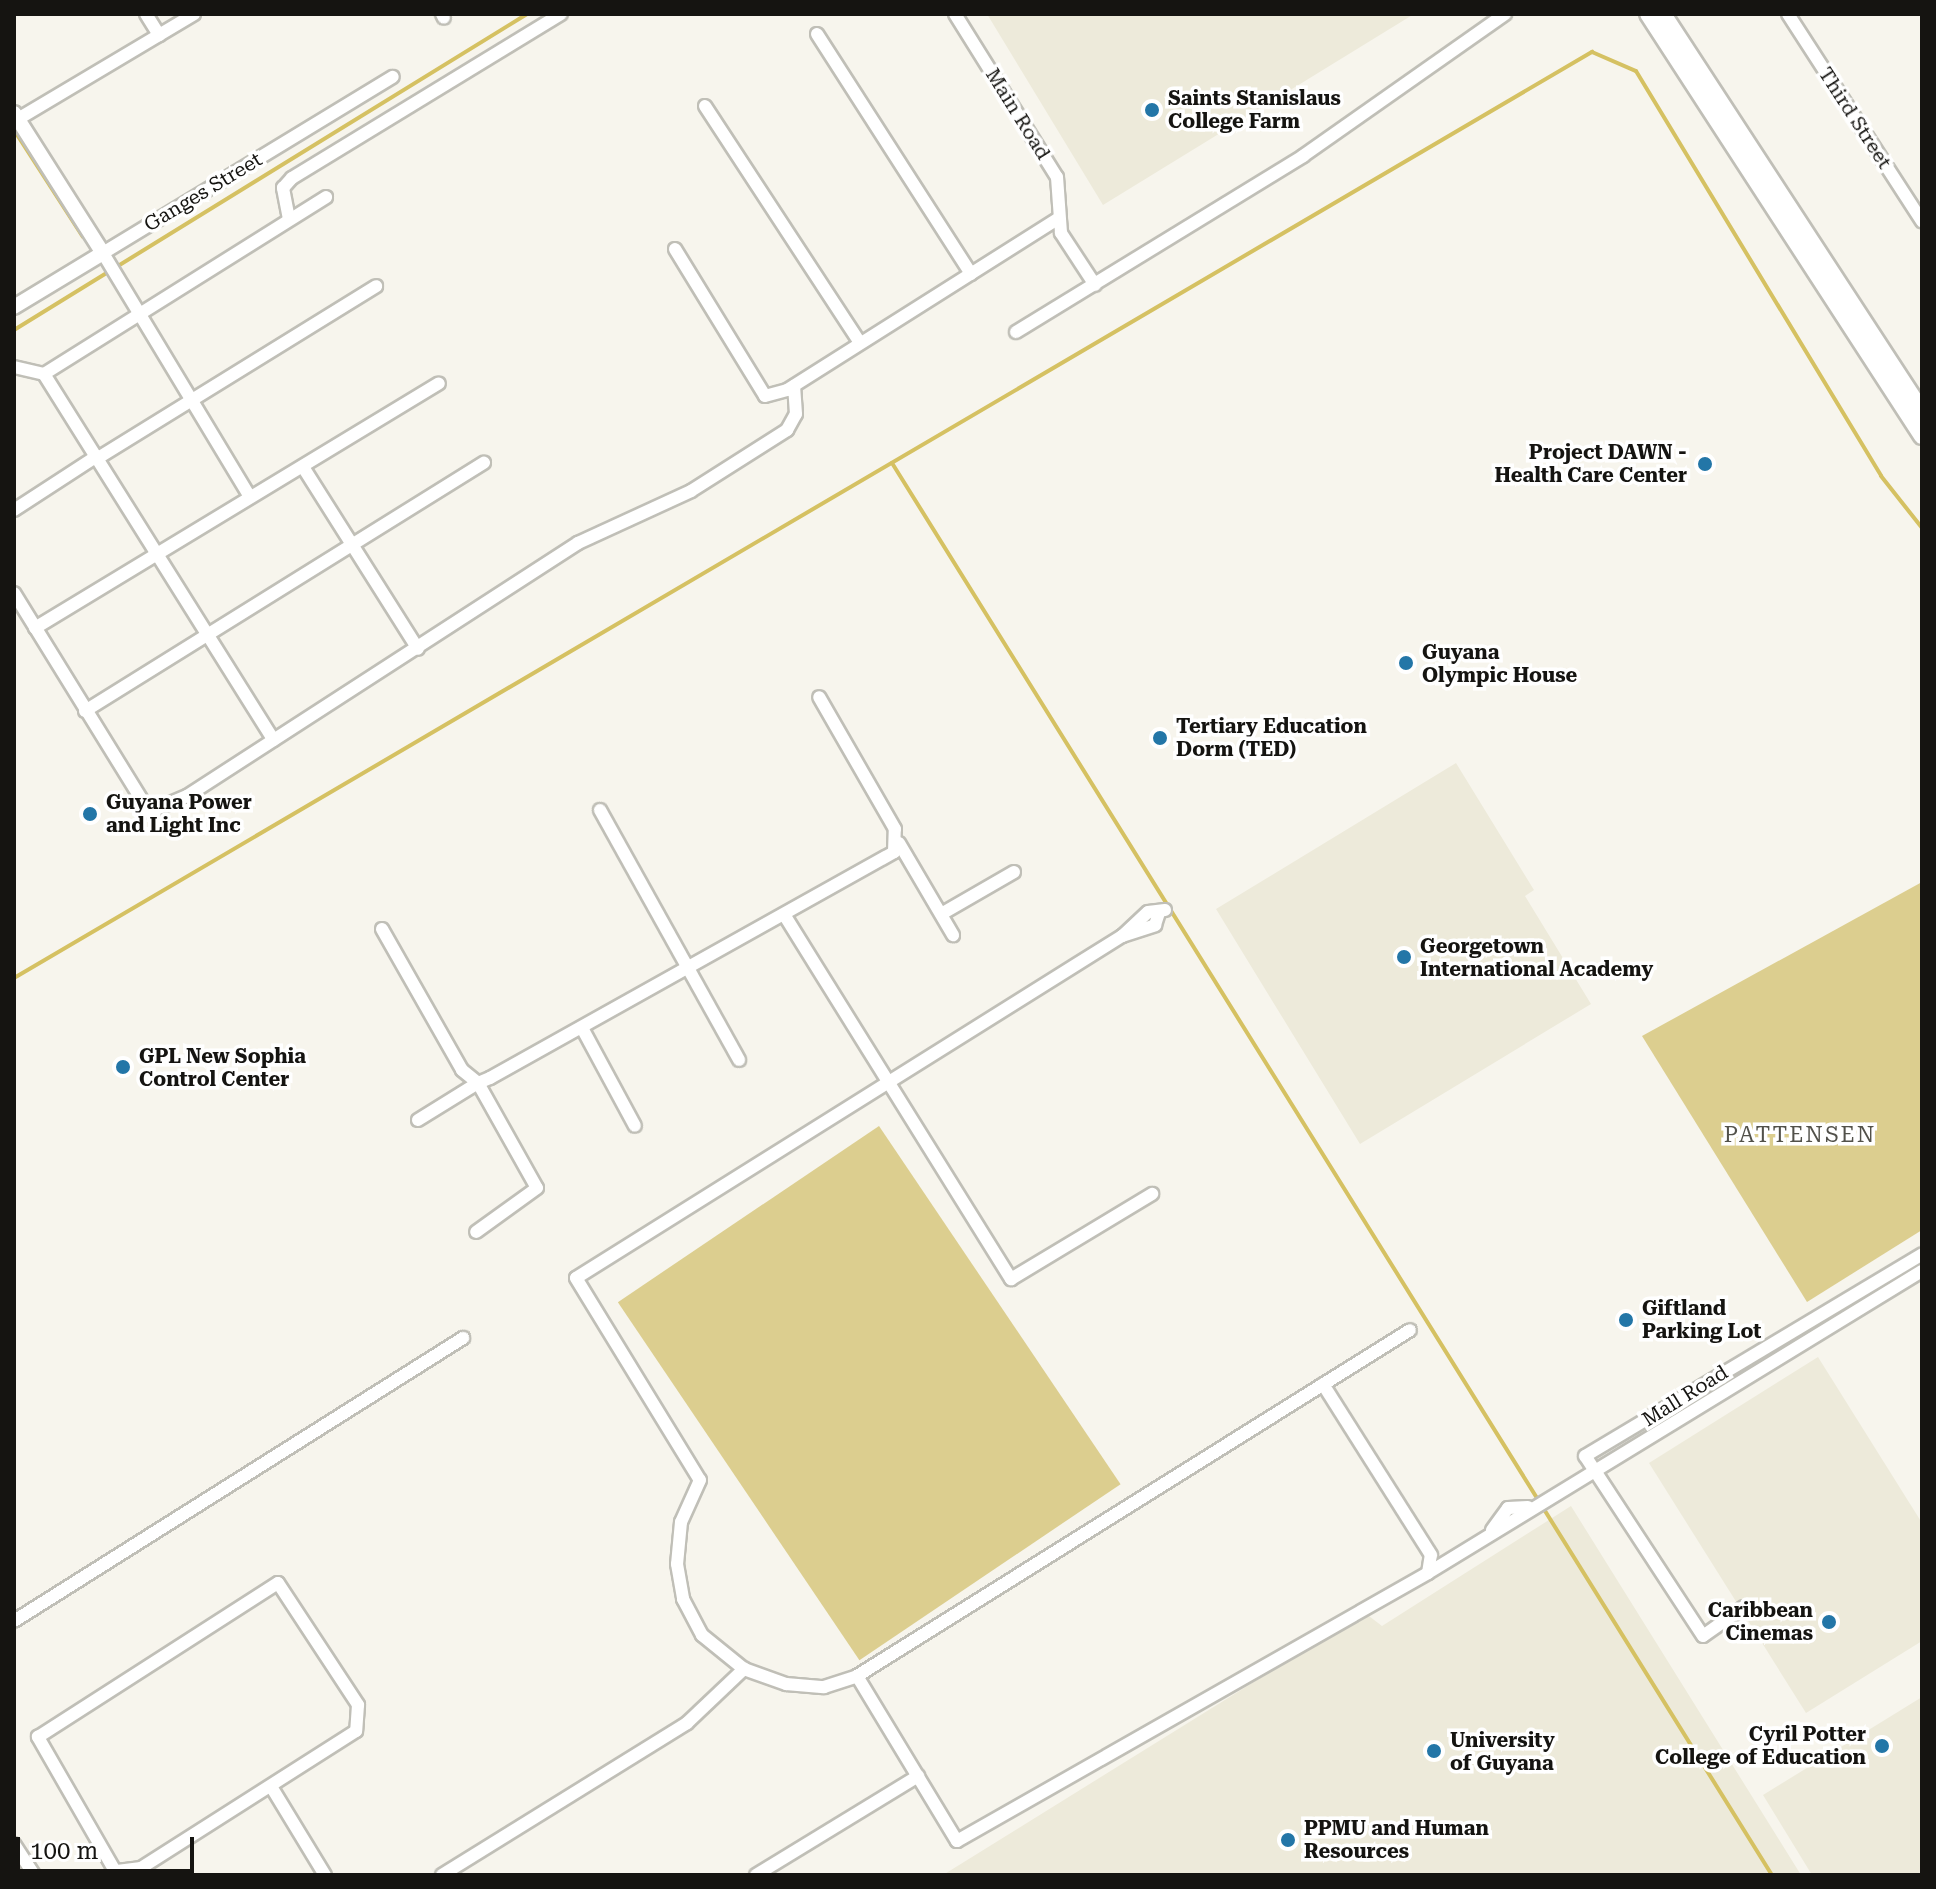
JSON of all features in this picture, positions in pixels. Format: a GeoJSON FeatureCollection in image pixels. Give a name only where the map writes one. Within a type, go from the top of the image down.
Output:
{"type":"FeatureCollection","features":[{"type":"Feature","properties":{"kind":"main road"},"geometry":{"type":"LineString","coordinates":[[1648,14],[1922,436]]}},
{"type":"Feature","properties":{"kind":"main road"},"geometry":{"type":"LineString","coordinates":[[1663,14],[1922,412]]}},
{"type":"Feature","properties":{"kind":"street"},"geometry":{"type":"LineString","coordinates":[[146,14],[159,35]]}},
{"type":"Feature","properties":{"kind":"street"},"geometry":{"type":"LineString","coordinates":[[194,14],[16,116],[103,253],[250,497]]}},
{"type":"Feature","properties":{"kind":"street"},"geometry":{"type":"LineString","coordinates":[[289,219],[283,188],[292,178],[561,14]]}},
{"type":"Feature","properties":{"kind":"street","name":"Main Road"},"geometry":{"type":"LineString","coordinates":[[955,14],[1057,177],[1058,219]]}},
{"type":"Feature","properties":{"kind":"street"},"geometry":{"type":"LineString","coordinates":[[1016,332],[1313,150],[1505,14]]}},
{"type":"Feature","properties":{"kind":"street","name":"Third Street"},"geometry":{"type":"LineString","coordinates":[[1788,14],[1922,221]]}},
{"type":"Feature","properties":{"kind":"street"},"geometry":{"type":"LineString","coordinates":[[817,34],[971,274]]}},
{"type":"Feature","properties":{"kind":"street","name":"Ganges Street"},"geometry":{"type":"LineString","coordinates":[[14,307],[393,77]]}},
{"type":"Feature","properties":{"kind":"street"},"geometry":{"type":"LineString","coordinates":[[705,106],[860,343]]}},
{"type":"Feature","properties":{"kind":"street"},"geometry":{"type":"LineString","coordinates":[[44,374],[326,197]]}},
{"type":"Feature","properties":{"kind":"street"},"geometry":{"type":"LineString","coordinates":[[675,249],[765,396],[794,386],[1058,219],[1095,285]]}},
{"type":"Feature","properties":{"kind":"street"},"geometry":{"type":"LineString","coordinates":[[14,510],[376,286]]}},
{"type":"Feature","properties":{"kind":"street"},"geometry":{"type":"LineString","coordinates":[[14,367],[44,374],[274,740]]}},
{"type":"Feature","properties":{"kind":"street"},"geometry":{"type":"LineString","coordinates":[[35,628],[439,383]]}},
{"type":"Feature","properties":{"kind":"street"},"geometry":{"type":"LineString","coordinates":[[14,593],[149,812],[274,740],[578,543],[691,491],[787,430],[796,414],[794,386]]}},
{"type":"Feature","properties":{"kind":"street"},"geometry":{"type":"LineString","coordinates":[[85,711],[484,463]]}},
{"type":"Feature","properties":{"kind":"street"},"geometry":{"type":"LineString","coordinates":[[303,467],[418,649]]}},
{"type":"Feature","properties":{"kind":"street"},"geometry":{"type":"LineString","coordinates":[[819,697],[953,935]]}},
{"type":"Feature","properties":{"kind":"street"},"geometry":{"type":"LineString","coordinates":[[600,810],[739,1060]]}},
{"type":"Feature","properties":{"kind":"street"},"geometry":{"type":"LineString","coordinates":[[418,1120],[478,1083],[785,916],[899,843]]}},
{"type":"Feature","properties":{"kind":"street"},"geometry":{"type":"LineString","coordinates":[[943,913],[1014,872]]}},
{"type":"Feature","properties":{"kind":"street"},"geometry":{"type":"LineString","coordinates":[[1162,912],[1155,925],[1122,936],[576,1278],[700,1480],[681,1522],[683,1599],[702,1635],[744,1669],[824,1687],[857,1676],[1410,1330]]}},
{"type":"Feature","properties":{"kind":"street"},"geometry":{"type":"LineString","coordinates":[[785,916],[1011,1279],[1152,1194]]}},
{"type":"Feature","properties":{"kind":"street"},"geometry":{"type":"LineString","coordinates":[[382,929],[462,1070],[478,1083],[537,1188],[476,1232]]}},
{"type":"Feature","properties":{"kind":"street"},"geometry":{"type":"LineString","coordinates":[[582,1028],[635,1126]]}},
{"type":"Feature","properties":{"kind":"street","name":"Mall Road"},"geometry":{"type":"LineString","coordinates":[[1744,1607],[1703,1636],[1585,1456],[1922,1254]]}},
{"type":"Feature","properties":{"kind":"street","name":"Mall Road"},"geometry":{"type":"LineString","coordinates":[[1593,1469],[1922,1271]]}},
{"type":"Feature","properties":{"kind":"street"},"geometry":{"type":"LineString","coordinates":[[14,1621],[463,1338]]}},
{"type":"Feature","properties":{"kind":"street"},"geometry":{"type":"LineString","coordinates":[[1323,1384],[1431,1555],[1428,1573]]}},
{"type":"Feature","properties":{"kind":"street"},"geometry":{"type":"LineString","coordinates":[[857,1676],[957,1841],[1428,1573],[1492,1530],[1518,1523],[1532,1505],[1593,1469]]}},
{"type":"Feature","properties":{"kind":"street"},"geometry":{"type":"LineString","coordinates":[[278,1583],[361,1718],[356,1731],[272,1788],[141,1868],[115,1871],[38,1737],[278,1583]]}},
{"type":"Feature","properties":{"kind":"street"},"geometry":{"type":"LineString","coordinates":[[442,1875],[687,1723],[744,1669]]}},
{"type":"Feature","properties":{"kind":"street"},"geometry":{"type":"LineString","coordinates":[[756,1875],[918,1776]]}},
{"type":"Feature","properties":{"kind":"street"},"geometry":{"type":"LineString","coordinates":[[272,1788],[325,1875]]}},
{"type":"Feature","properties":{"kind":"street"},"geometry":{"type":"LineString","coordinates":[[14,1844],[34,1875]]}},
{"type":"Feature","properties":{"kind":"shaded area","name":"Saints Stanislaus College Farm"},"geometry":{"type":"Polygon","coordinates":[[[987,14],[1414,14],[1103,205],[987,14]]]}},
{"type":"Feature","properties":{"kind":"shaded area","name":"Georgetown International Academy"},"geometry":{"type":"Polygon","coordinates":[[[1456,763],[1534,890],[1525,896],[1591,1004],[1360,1144],[1216,909],[1456,763]]]}},
{"type":"Feature","properties":{"kind":"shaded area"},"geometry":{"type":"Polygon","coordinates":[[[1922,882],[1922,1230],[1807,1302],[1642,1036],[1922,882]]]}},
{"type":"Feature","properties":{"kind":"shaded area"},"geometry":{"type":"Polygon","coordinates":[[[879,1126],[1121,1484],[859,1660],[618,1302],[879,1126]]]}},
{"type":"Feature","properties":{"kind":"shaded area"},"geometry":{"type":"Polygon","coordinates":[[[1818,1357],[1922,1523],[1922,1641],[1806,1713],[1649,1463],[1818,1357]]]}},
{"type":"Feature","properties":{"kind":"shaded area","name":"University of Guyana"},"geometry":{"type":"Polygon","coordinates":[[[1571,1506],[1801,1875],[943,1875],[1365,1613],[1382,1626],[1571,1506]]]}},
{"type":"Feature","properties":{"kind":"shaded area","name":"Cyril Potter College of Education"},"geometry":{"type":"Polygon","coordinates":[[[1922,1697],[1922,1875],[1812,1875],[1763,1795],[1922,1697]]]}},
{"type":"Feature","properties":{"kind":"waterway"},"geometry":{"type":"LineString","coordinates":[[14,330],[527,14]]}},
{"type":"Feature","properties":{"kind":"waterway"},"geometry":{"type":"LineString","coordinates":[[14,978],[1592,52],[1636,71],[1881,476],[1922,528]]}},
{"type":"Feature","properties":{"kind":"waterway"},"geometry":{"type":"LineString","coordinates":[[14,130],[83,237]]}},
{"type":"Feature","properties":{"kind":"waterway"},"geometry":{"type":"LineString","coordinates":[[892,463],[1772,1875]]}},
{"type":"Feature","properties":{"kind":"place","name":"Saints Stanislaus College Farm"},"geometry":{"type":"Point","coordinates":[1152,110]}},
{"type":"Feature","properties":{"kind":"place","name":"Project DAWN - Health Care Center"},"geometry":{"type":"Point","coordinates":[1705,464]}},
{"type":"Feature","properties":{"kind":"place","name":"Guyana Olympic House"},"geometry":{"type":"Point","coordinates":[1406,663]}},
{"type":"Feature","properties":{"kind":"place","name":"Tertiary Education Dorm (TED)"},"geometry":{"type":"Point","coordinates":[1160,738]}},
{"type":"Feature","properties":{"kind":"place","name":"Guyana Power and Light Inc"},"geometry":{"type":"Point","coordinates":[90,814]}},
{"type":"Feature","properties":{"kind":"place","name":"Georgetown International Academy"},"geometry":{"type":"Point","coordinates":[1404,957]}},
{"type":"Feature","properties":{"kind":"place","name":"GPL New Sophia Control Center"},"geometry":{"type":"Point","coordinates":[123,1067]}},
{"type":"Feature","properties":{"kind":"place","name":"Giftland Parking Lot"},"geometry":{"type":"Point","coordinates":[1626,1320]}},
{"type":"Feature","properties":{"kind":"place","name":"Caribbean Cinemas"},"geometry":{"type":"Point","coordinates":[1829,1622]}},
{"type":"Feature","properties":{"kind":"place","name":"Cyril Potter College of Education"},"geometry":{"type":"Point","coordinates":[1882,1746]}},
{"type":"Feature","properties":{"kind":"place","name":"University of Guyana"},"geometry":{"type":"Point","coordinates":[1434,1751]}},
{"type":"Feature","properties":{"kind":"place","name":"PPMU and Human Resources"},"geometry":{"type":"Point","coordinates":[1288,1840]}},
{"type":"Feature","properties":{"kind":"district","name":"PATTENSEN"},"geometry":{"type":"Point","coordinates":[1800,1135]}}]}
